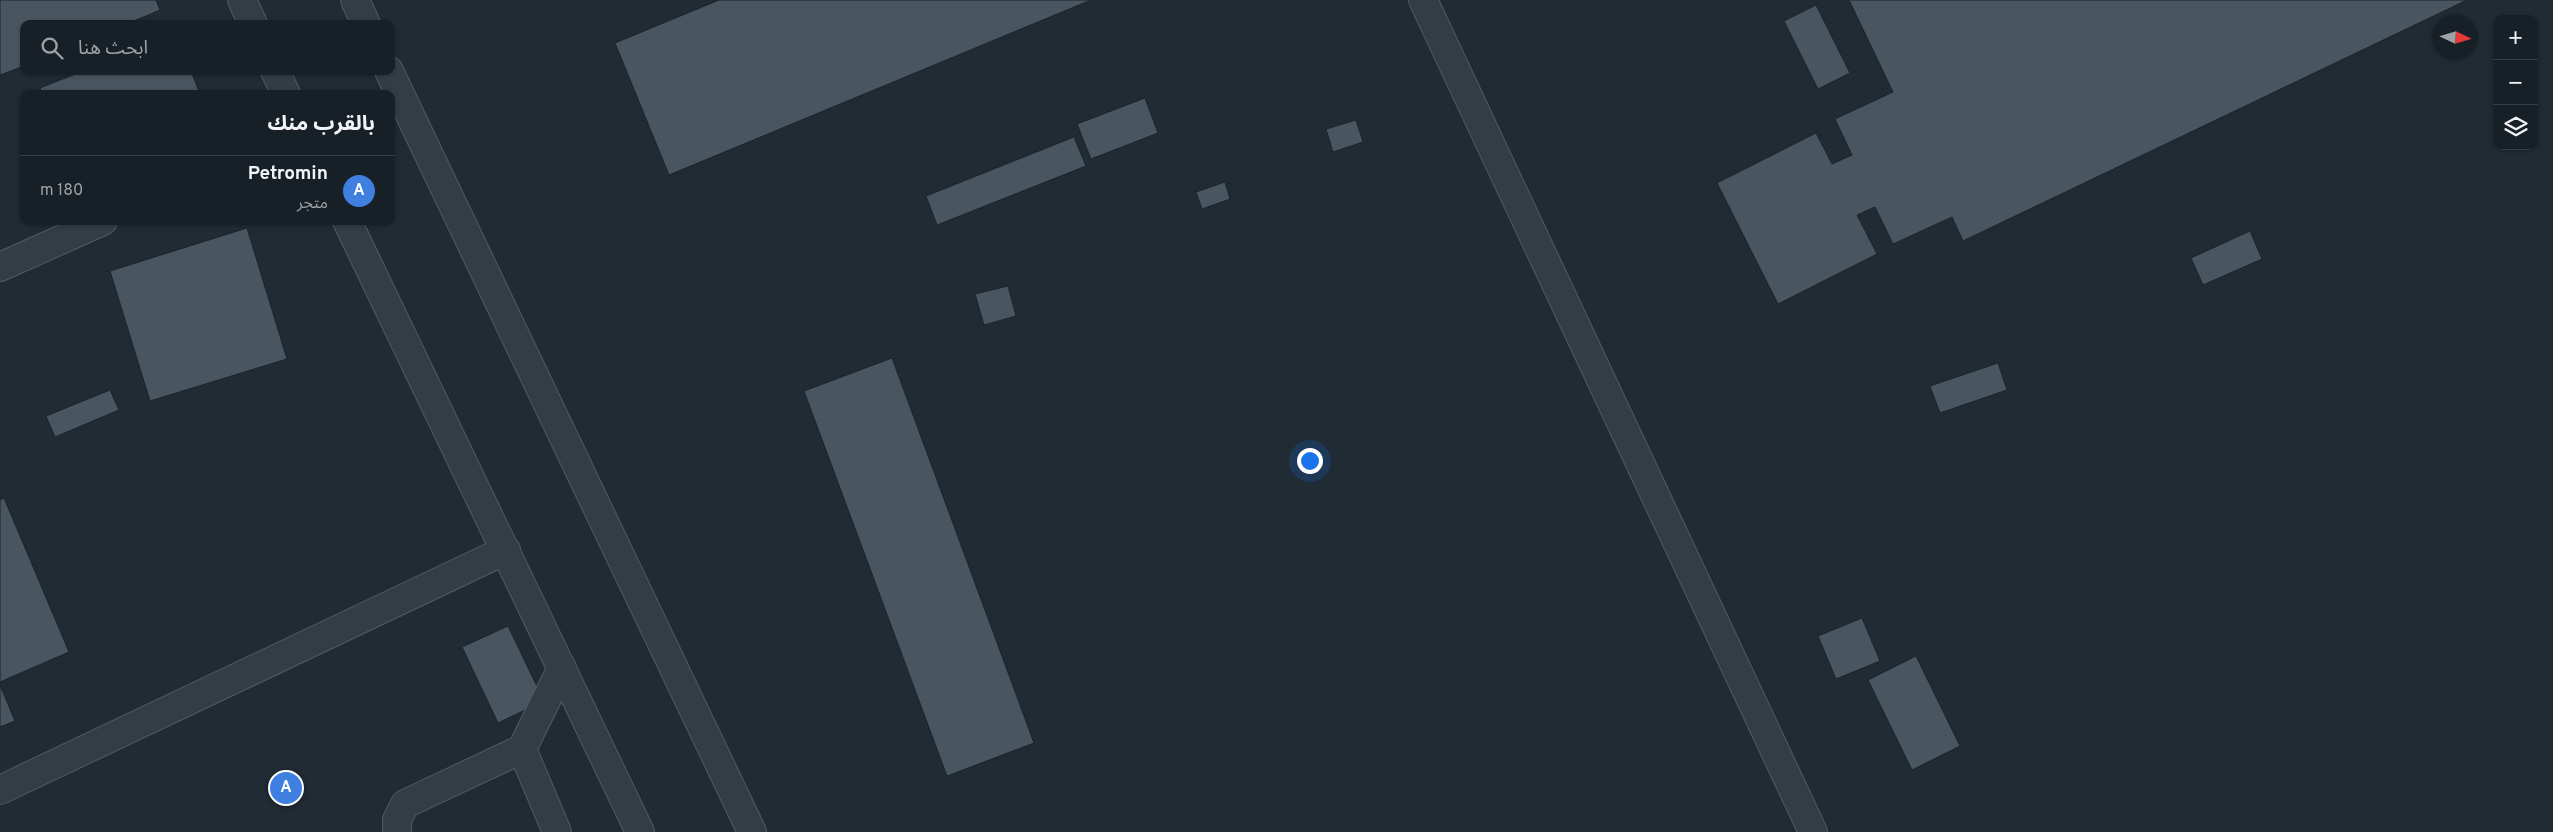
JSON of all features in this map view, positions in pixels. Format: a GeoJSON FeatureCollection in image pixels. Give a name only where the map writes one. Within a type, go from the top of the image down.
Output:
{"type":"FeatureCollection","features":[{"type":"Feature","properties":{"kind":"street"},"geometry":{"type":"LineString","coordinates":[[242,0],[251,20]]}},
{"type":"Feature","properties":{"kind":"street"},"geometry":{"type":"LineString","coordinates":[[355,0],[364,20]]}},
{"type":"Feature","properties":{"kind":"street"},"geometry":{"type":"LineString","coordinates":[[1424,0],[1813,832]]}},
{"type":"Feature","properties":{"kind":"street"},"geometry":{"type":"LineString","coordinates":[[278,75],[284,90]]}},
{"type":"Feature","properties":{"kind":"street"},"geometry":{"type":"LineString","coordinates":[[391,75],[752,832]]}},
{"type":"Feature","properties":{"kind":"street"},"geometry":{"type":"LineString","coordinates":[[0,267],[94,225]]}},
{"type":"Feature","properties":{"kind":"street"},"geometry":{"type":"LineString","coordinates":[[349,225],[640,832]]}},
{"type":"Feature","properties":{"kind":"street"},"geometry":{"type":"LineString","coordinates":[[0,790],[506,550]]}},
{"type":"Feature","properties":{"kind":"street"},"geometry":{"type":"LineString","coordinates":[[397,832],[397,820],[405,804],[522,749],[562,668]]}},
{"type":"Feature","properties":{"kind":"street"},"geometry":{"type":"LineString","coordinates":[[522,749],[557,832]]}},
{"type":"Feature","properties":{"kind":"building"},"geometry":{"type":"Polygon","coordinates":[[[0,0],[156,0],[160,10],[136,20],[20,20],[20,68],[0,75],[0,0]]]}},
{"type":"Feature","properties":{"kind":"building"},"geometry":{"type":"Polygon","coordinates":[[[719,0],[1091,0],[669,175],[615,43],[719,0]]]}},
{"type":"Feature","properties":{"kind":"building"},"geometry":{"type":"Polygon","coordinates":[[[1849,0],[2467,0],[1963,241],[1952,217],[1893,244],[1875,207],[1857,215],[1877,254],[1778,304],[1717,183],[1816,133],[1832,164],[1852,155],[1835,119],[1893,92],[1849,0]]]}},
{"type":"Feature","properties":{"kind":"building"},"geometry":{"type":"Polygon","coordinates":[[[1816,5],[1850,73],[1818,89],[1784,21],[1816,5]]]}},
{"type":"Feature","properties":{"kind":"building"},"geometry":{"type":"Polygon","coordinates":[[[73,75],[193,75],[198,90],[41,90],[40,88],[73,75]]]}},
{"type":"Feature","properties":{"kind":"building"},"geometry":{"type":"Polygon","coordinates":[[[1145,98],[1158,133],[1091,159],[1077,124],[1145,98]]]}},
{"type":"Feature","properties":{"kind":"building"},"geometry":{"type":"Polygon","coordinates":[[[1356,120],[1363,142],[1333,152],[1326,129],[1356,120]]]}},
{"type":"Feature","properties":{"kind":"building"},"geometry":{"type":"Polygon","coordinates":[[[1074,137],[1086,166],[937,225],[926,196],[1074,137]]]}},
{"type":"Feature","properties":{"kind":"building"},"geometry":{"type":"Polygon","coordinates":[[[1225,182],[1230,199],[1202,209],[1196,192],[1225,182]]]}},
{"type":"Feature","properties":{"kind":"building"},"geometry":{"type":"Polygon","coordinates":[[[247,228],[287,359],[150,401],[110,271],[247,228]]]}},
{"type":"Feature","properties":{"kind":"building"},"geometry":{"type":"Polygon","coordinates":[[[2250,231],[2262,259],[2203,285],[2191,258],[2250,231]]]}},
{"type":"Feature","properties":{"kind":"building"},"geometry":{"type":"Polygon","coordinates":[[[1008,286],[1016,316],[984,325],[975,294],[1008,286]]]}},
{"type":"Feature","properties":{"kind":"building"},"geometry":{"type":"Polygon","coordinates":[[[892,358],[1034,743],[947,776],[804,391],[892,358]]]}},
{"type":"Feature","properties":{"kind":"building"},"geometry":{"type":"Polygon","coordinates":[[[1998,363],[2007,390],[1940,413],[1930,386],[1998,363]]]}},
{"type":"Feature","properties":{"kind":"building"},"geometry":{"type":"Polygon","coordinates":[[[110,390],[119,410],[55,437],[46,416],[110,390]]]}},
{"type":"Feature","properties":{"kind":"building"},"geometry":{"type":"Polygon","coordinates":[[[4,498],[69,652],[0,682],[0,500],[4,498]]]}},
{"type":"Feature","properties":{"kind":"building"},"geometry":{"type":"Polygon","coordinates":[[[1862,618],[1880,661],[1836,679],[1818,636],[1862,618]]]}},
{"type":"Feature","properties":{"kind":"building"},"geometry":{"type":"Polygon","coordinates":[[[508,626],[544,701],[498,723],[462,647],[508,626]]]}},
{"type":"Feature","properties":{"kind":"building"},"geometry":{"type":"Polygon","coordinates":[[[1916,656],[1960,746],[1912,770],[1868,680],[1916,656]]]}},
{"type":"Feature","properties":{"kind":"building"},"geometry":{"type":"Polygon","coordinates":[[[0,685],[15,721],[0,727],[0,685]]]}},
{"type":"Feature","properties":{"kind":"place","name":"Petromin"},"geometry":{"type":"Point","coordinates":[286,788]}}]}
